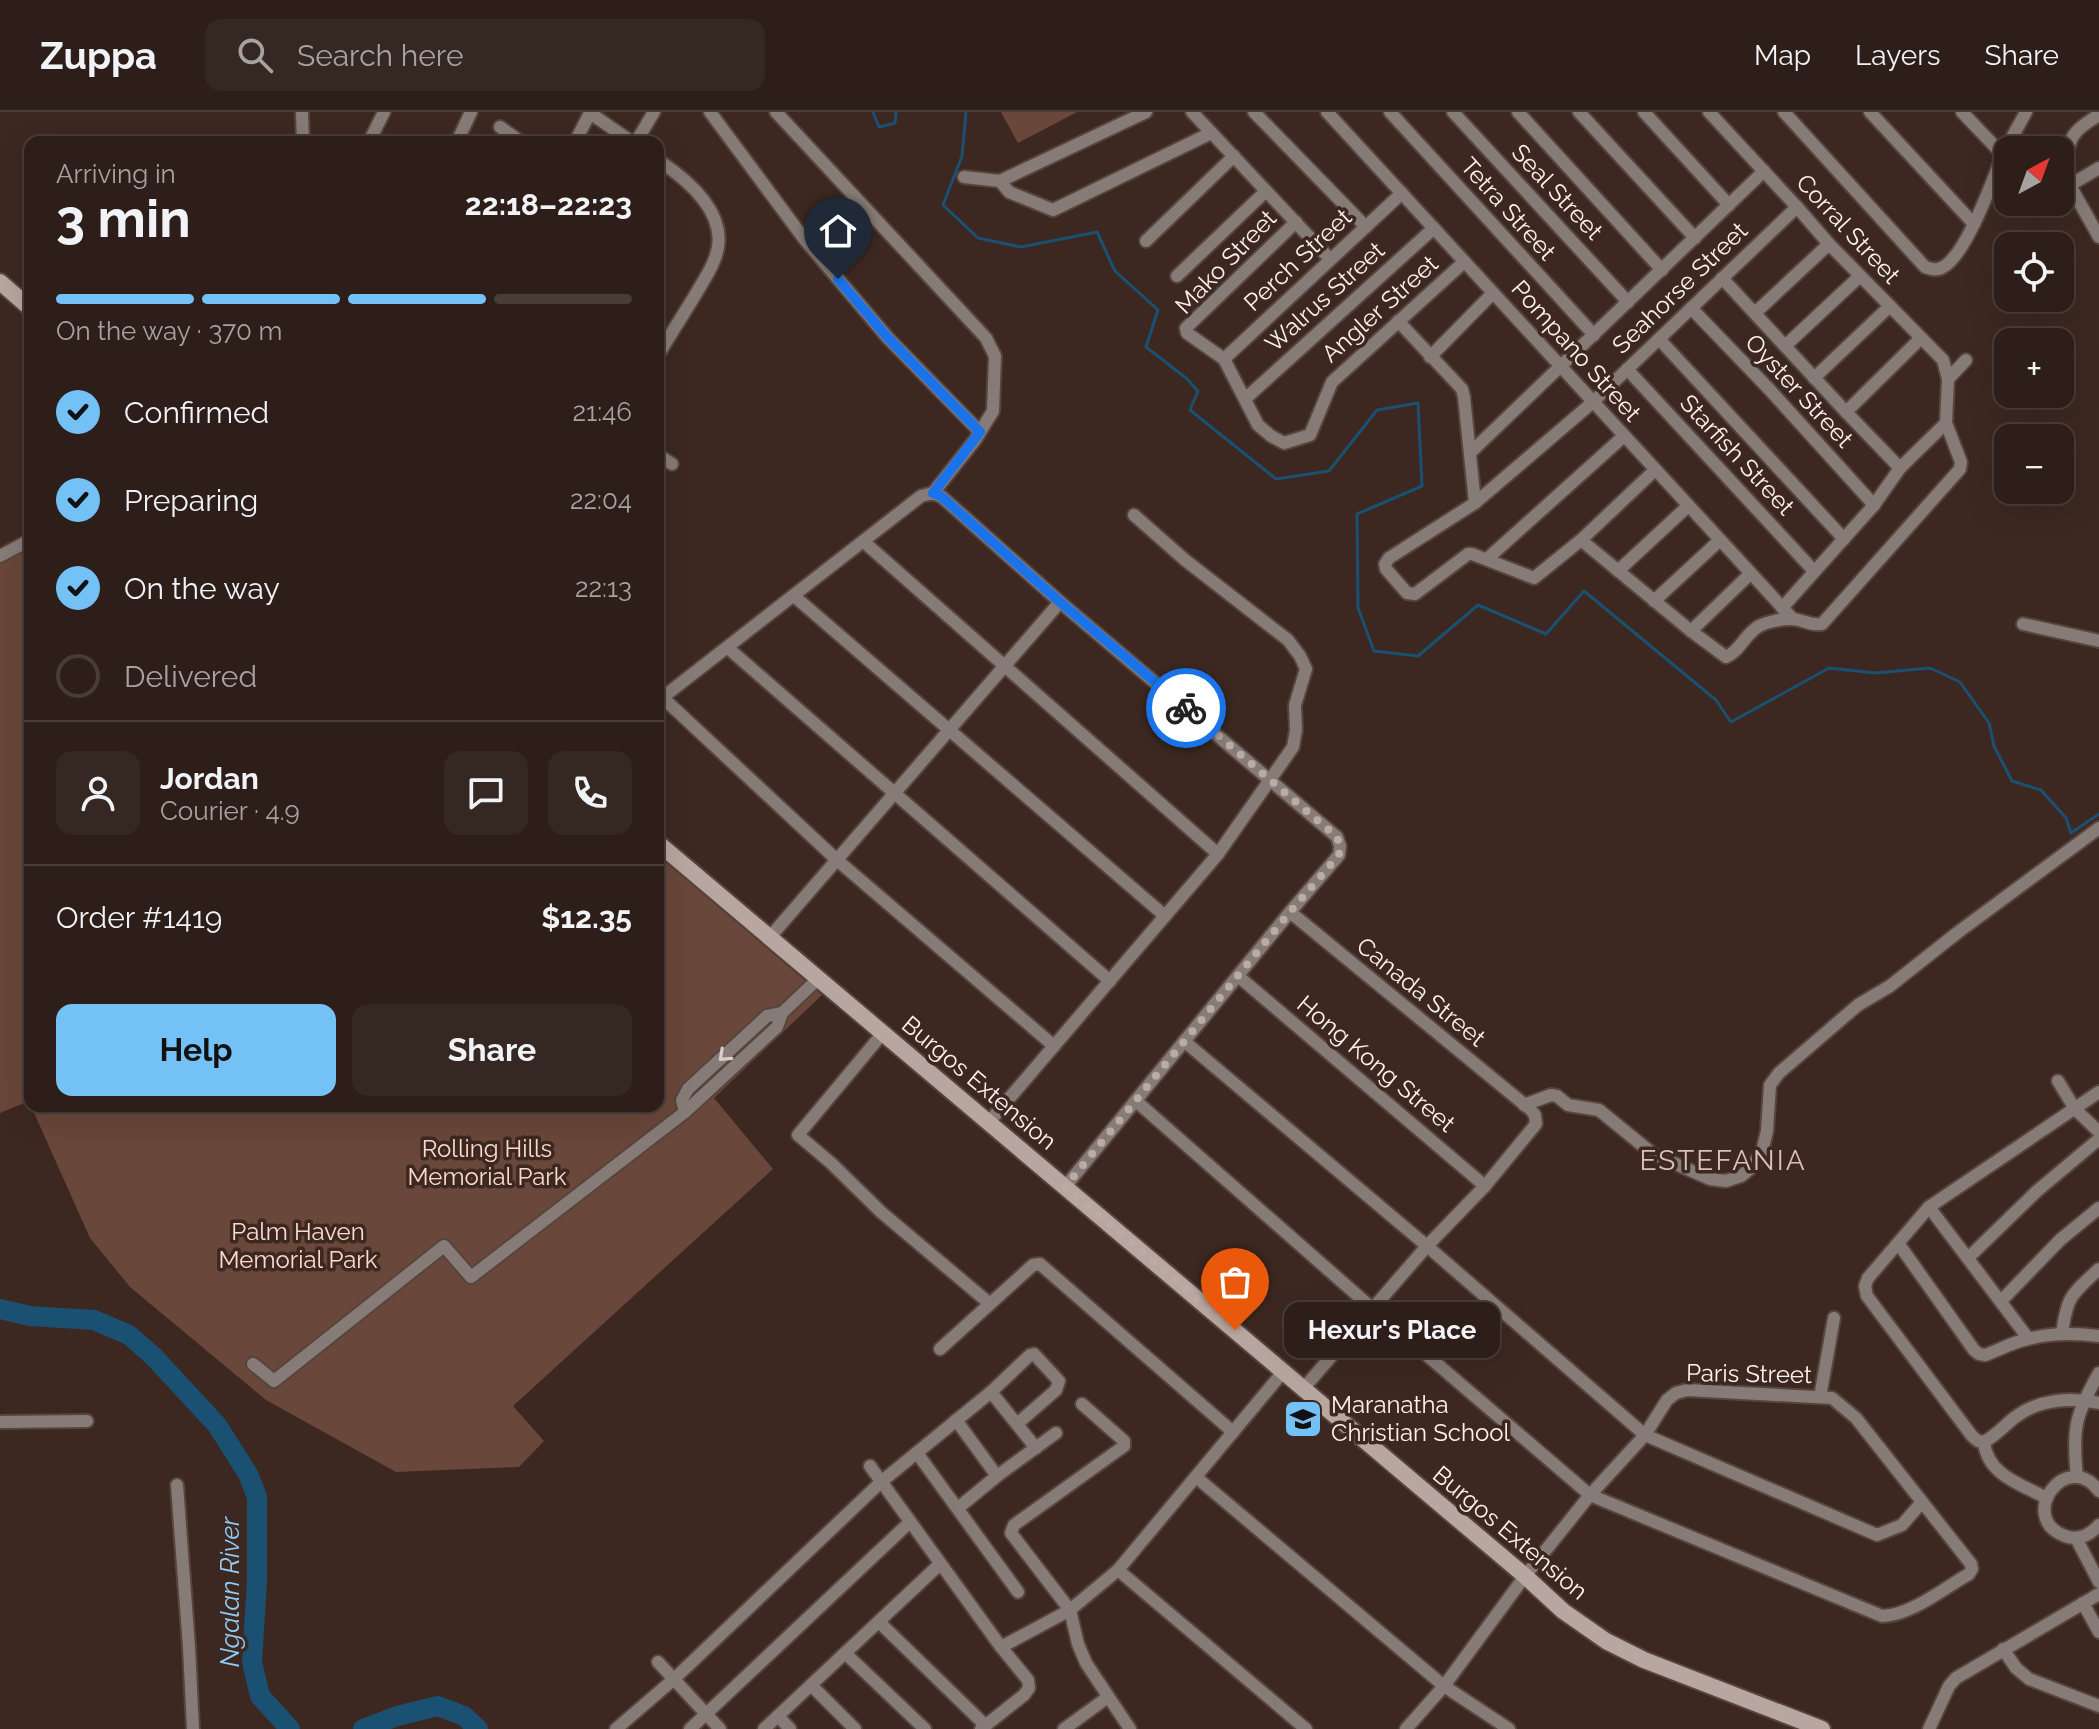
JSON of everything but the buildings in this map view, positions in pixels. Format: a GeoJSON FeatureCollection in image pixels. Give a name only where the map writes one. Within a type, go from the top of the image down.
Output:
{"type":"FeatureCollection","features":[{"type":"Feature","properties":{"kind":"main road"},"geometry":{"type":"LineString","coordinates":[[0,282],[24,303]]}},
{"type":"Feature","properties":{"kind":"main road","name":"Burgos Extension"},"geometry":{"type":"LineString","coordinates":[[664,848],[1563,1611],[1606,1641],[1644,1660],[1822,1729]]}},
{"type":"Feature","properties":{"kind":"street"},"geometry":{"type":"LineString","coordinates":[[302,112],[303,136]]}},
{"type":"Feature","properties":{"kind":"street"},"geometry":{"type":"LineString","coordinates":[[372,136],[384,112]]}},
{"type":"Feature","properties":{"kind":"street"},"geometry":{"type":"LineString","coordinates":[[460,136],[471,112]]}},
{"type":"Feature","properties":{"kind":"street"},"geometry":{"type":"LineString","coordinates":[[638,136],[654,112]]}},
{"type":"Feature","properties":{"kind":"street"},"geometry":{"type":"LineString","coordinates":[[710,112],[805,240],[842,284],[888,338],[980,432]]}},
{"type":"Feature","properties":{"kind":"street"},"geometry":{"type":"LineString","coordinates":[[776,112],[986,338],[995,356],[993,411],[933,493]]}},
{"type":"Feature","properties":{"kind":"street"},"geometry":{"type":"LineString","coordinates":[[964,177],[1000,181],[1146,112]]}},
{"type":"Feature","properties":{"kind":"street"},"geometry":{"type":"LineString","coordinates":[[1192,112],[1330,259]]}},
{"type":"Feature","properties":{"kind":"street"},"geometry":{"type":"LineString","coordinates":[[1254,112],[1366,227]]}},
{"type":"Feature","properties":{"kind":"street","name":"Pompano Street"},"geometry":{"type":"LineString","coordinates":[[1327,112],[1792,618]]}},
{"type":"Feature","properties":{"kind":"street","name":"Tetra Street"},"geometry":{"type":"LineString","coordinates":[[1390,112],[1594,335]]}},
{"type":"Feature","properties":{"kind":"street","name":"Seal Street"},"geometry":{"type":"LineString","coordinates":[[1453,112],[1628,302]]}},
{"type":"Feature","properties":{"kind":"street"},"geometry":{"type":"LineString","coordinates":[[1518,112],[1662,270]]}},
{"type":"Feature","properties":{"kind":"street"},"geometry":{"type":"LineString","coordinates":[[1579,112],[1695,238]]}},
{"type":"Feature","properties":{"kind":"street"},"geometry":{"type":"LineString","coordinates":[[1644,112],[1729,205]]}},
{"type":"Feature","properties":{"kind":"street","name":"Corral Street"},"geometry":{"type":"LineString","coordinates":[[1709,112],[1829,244],[1943,360],[1948,379]]}},
{"type":"Feature","properties":{"kind":"street"},"geometry":{"type":"LineString","coordinates":[[1784,112],[1925,267],[1933,270],[1944,267],[1956,254],[1974,224],[1994,176]]}},
{"type":"Feature","properties":{"kind":"street"},"geometry":{"type":"LineString","coordinates":[[1870,112],[1974,224]]}},
{"type":"Feature","properties":{"kind":"street"},"geometry":{"type":"LineString","coordinates":[[1962,112],[1994,146]]}},
{"type":"Feature","properties":{"kind":"street"},"geometry":{"type":"LineString","coordinates":[[2013,136],[2026,112]]}},
{"type":"Feature","properties":{"kind":"street"},"geometry":{"type":"LineString","coordinates":[[578,136],[590,113],[625,136]]}},
{"type":"Feature","properties":{"kind":"street"},"geometry":{"type":"LineString","coordinates":[[2072,136],[2079,127],[2099,115]]}},
{"type":"Feature","properties":{"kind":"street"},"geometry":{"type":"LineString","coordinates":[[500,127],[513,136]]}},
{"type":"Feature","properties":{"kind":"street"},"geometry":{"type":"LineString","coordinates":[[1000,181],[1009,192],[1053,210],[1211,133]]}},
{"type":"Feature","properties":{"kind":"street"},"geometry":{"type":"LineString","coordinates":[[1146,241],[1234,156]]}},
{"type":"Feature","properties":{"kind":"street"},"geometry":{"type":"LineString","coordinates":[[664,164],[700,196],[717,227],[719,244],[711,268],[664,345]]}},
{"type":"Feature","properties":{"kind":"street"},"geometry":{"type":"LineString","coordinates":[[2074,177],[2099,168]]}},
{"type":"Feature","properties":{"kind":"street"},"geometry":{"type":"LineString","coordinates":[[1470,453],[1764,171]]}},
{"type":"Feature","properties":{"kind":"street"},"geometry":{"type":"LineString","coordinates":[[1177,276],[1266,191]]}},
{"type":"Feature","properties":{"kind":"street"},"geometry":{"type":"LineString","coordinates":[[2074,192],[2099,237]]}},
{"type":"Feature","properties":{"kind":"street","name":"Perch Street"},"geometry":{"type":"LineString","coordinates":[[1224,359],[1402,193]]}},
{"type":"Feature","properties":{"kind":"street","name":"Seahorse Street"},"geometry":{"type":"LineString","coordinates":[[1487,559],[1468,554],[1415,594],[1407,593],[1385,564],[1389,558],[1475,503],[1593,402],[1797,207]]}},
{"type":"Feature","properties":{"kind":"street","name":"Mako Street"},"geometry":{"type":"LineString","coordinates":[[1224,359],[1187,333],[1186,328],[1296,222]]}},
{"type":"Feature","properties":{"kind":"street","name":"Walrus Street"},"geometry":{"type":"LineString","coordinates":[[1245,399],[1434,228]]}},
{"type":"Feature","properties":{"kind":"street"},"geometry":{"type":"LineString","coordinates":[[1755,313],[1829,244]]}},
{"type":"Feature","properties":{"kind":"street","name":"Angler Street"},"geometry":{"type":"LineString","coordinates":[[1245,399],[1258,425],[1271,436],[1284,443],[1310,435],[1332,382],[1464,262]]}},
{"type":"Feature","properties":{"kind":"street"},"geometry":{"type":"LineString","coordinates":[[1785,346],[1860,276]]}},
{"type":"Feature","properties":{"kind":"street"},"geometry":{"type":"LineString","coordinates":[[1722,278],[1900,468]]}},
{"type":"Feature","properties":{"kind":"street"},"geometry":{"type":"LineString","coordinates":[[1430,357],[1493,293]]}},
{"type":"Feature","properties":{"kind":"street"},"geometry":{"type":"LineString","coordinates":[[1814,378],[1890,306]]}},
{"type":"Feature","properties":{"kind":"street","name":"Oyster Street"},"geometry":{"type":"LineString","coordinates":[[1691,308],[1874,505]]}},
{"type":"Feature","properties":{"kind":"street"},"geometry":{"type":"LineString","coordinates":[[1398,321],[1462,389],[1475,503]]}},
{"type":"Feature","properties":{"kind":"street"},"geometry":{"type":"LineString","coordinates":[[1846,412],[1921,338]]}},
{"type":"Feature","properties":{"kind":"street"},"geometry":{"type":"LineString","coordinates":[[1659,339],[1844,539]]}},
{"type":"Feature","properties":{"kind":"street"},"geometry":{"type":"LineString","coordinates":[[1224,359],[1245,399]]}},
{"type":"Feature","properties":{"kind":"street"},"geometry":{"type":"LineString","coordinates":[[1581,540],[1726,657],[1735,652],[1760,625],[1792,618],[1814,625],[1822,624],[1960,469],[1961,462],[1946,423],[1948,379],[1966,360]]}},
{"type":"Feature","properties":{"kind":"street","name":"Starfish Street"},"geometry":{"type":"LineString","coordinates":[[1627,369],[1814,571]]}},
{"type":"Feature","properties":{"kind":"street"},"geometry":{"type":"LineString","coordinates":[[1782,608],[1874,505],[1900,468],[1946,423]]}},
{"type":"Feature","properties":{"kind":"street"},"geometry":{"type":"LineString","coordinates":[[1624,436],[1487,559],[1534,578],[1581,540],[1655,470]]}},
{"type":"Feature","properties":{"kind":"street"},"geometry":{"type":"LineString","coordinates":[[664,459],[672,464]]}},
{"type":"Feature","properties":{"kind":"street"},"geometry":{"type":"LineString","coordinates":[[664,696],[921,496],[933,493],[942,497],[1060,602],[1337,837],[1339,855],[1065,1187]]}},
{"type":"Feature","properties":{"kind":"street"},"geometry":{"type":"LineString","coordinates":[[1618,571],[1688,506]]}},
{"type":"Feature","properties":{"kind":"street"},"geometry":{"type":"LineString","coordinates":[[989,1122],[1218,854],[1293,747],[1295,705],[1306,669],[1300,656],[1288,640],[1185,560],[1134,515]]}},
{"type":"Feature","properties":{"kind":"street"},"geometry":{"type":"LineString","coordinates":[[1654,601],[1720,540]]}},
{"type":"Feature","properties":{"kind":"street"},"geometry":{"type":"LineString","coordinates":[[864,542],[1218,854]]}},
{"type":"Feature","properties":{"kind":"street"},"geometry":{"type":"LineString","coordinates":[[0,556],[24,543]]}},
{"type":"Feature","properties":{"kind":"street"},"geometry":{"type":"LineString","coordinates":[[1691,631],[1750,574]]}},
{"type":"Feature","properties":{"kind":"street"},"geometry":{"type":"LineString","coordinates":[[794,596],[1165,916]]}},
{"type":"Feature","properties":{"kind":"street"},"geometry":{"type":"LineString","coordinates":[[770,937],[1060,602]]}},
{"type":"Feature","properties":{"kind":"street"},"geometry":{"type":"LineString","coordinates":[[2023,624],[2099,641]]}},
{"type":"Feature","properties":{"kind":"street"},"geometry":{"type":"LineString","coordinates":[[728,648],[1110,981]]}},
{"type":"Feature","properties":{"kind":"street"},"geometry":{"type":"LineString","coordinates":[[664,703],[837,860],[1054,1046]]}},
{"type":"Feature","properties":{"kind":"street"},"geometry":{"type":"LineString","coordinates":[[1303,1389],[1427,1246],[1485,1186],[1536,1124],[1535,1115],[1524,1105],[1551,1095],[1557,1096],[1568,1105],[1599,1110],[1653,1154],[1710,1179],[1726,1181],[1741,1176],[1762,1152],[1767,1131],[1770,1085],[1779,1073],[1858,1005],[1890,986],[2099,828]]}},
{"type":"Feature","properties":{"kind":"street","name":"Canada Street"},"geometry":{"type":"LineString","coordinates":[[1290,912],[1524,1105]]}},
{"type":"Feature","properties":{"kind":"street","name":"Hong Kong Street"},"geometry":{"type":"LineString","coordinates":[[1238,976],[1485,1186]]}},
{"type":"Feature","properties":{"kind":"street"},"geometry":{"type":"LineString","coordinates":[[253,1364],[274,1381],[444,1246],[471,1277],[685,1112],[777,1027],[782,1013],[819,978]]}},
{"type":"Feature","properties":{"kind":"street"},"geometry":{"type":"LineString","coordinates":[[883,1033],[798,1135],[881,1212],[989,1303]]}},
{"type":"Feature","properties":{"kind":"street"},"geometry":{"type":"LineString","coordinates":[[1184,1041],[1645,1435],[1877,1535],[1902,1525],[1922,1502]]}},
{"type":"Feature","properties":{"kind":"street"},"geometry":{"type":"LineString","coordinates":[[2058,1081],[2075,1109],[2099,1132]]}},
{"type":"Feature","properties":{"kind":"street"},"geometry":{"type":"LineString","coordinates":[[2099,1092],[1929,1207],[1868,1278],[1865,1286],[1867,1296],[1978,1441],[1984,1442],[2031,1408],[2066,1398],[2099,1403]]}},
{"type":"Feature","properties":{"kind":"street"},"geometry":{"type":"LineString","coordinates":[[1136,1101],[1590,1495]]}},
{"type":"Feature","properties":{"kind":"street"},"geometry":{"type":"LineString","coordinates":[[1968,1258],[2046,1183],[2099,1139]]}},
{"type":"Feature","properties":{"kind":"street"},"geometry":{"type":"LineString","coordinates":[[1929,1207],[2028,1338]]}},
{"type":"Feature","properties":{"kind":"street"},"geometry":{"type":"LineString","coordinates":[[2001,1301],[2060,1240],[2099,1208]]}},
{"type":"Feature","properties":{"kind":"street"},"geometry":{"type":"LineString","coordinates":[[1898,1243],[1979,1354],[1985,1355],[2028,1338],[2062,1334],[2099,1336]]}},
{"type":"Feature","properties":{"kind":"street"},"geometry":{"type":"LineString","coordinates":[[940,1349],[1033,1265],[1040,1264],[1233,1432]]}},
{"type":"Feature","properties":{"kind":"street"},"geometry":{"type":"LineString","coordinates":[[2062,1334],[2070,1298],[2099,1269]]}},
{"type":"Feature","properties":{"kind":"street"},"geometry":{"type":"LineString","coordinates":[[1820,1397],[1834,1318]]}},
{"type":"Feature","properties":{"kind":"street"},"geometry":{"type":"LineString","coordinates":[[616,1729],[674,1679],[881,1482],[1034,1354],[1059,1381],[1056,1390],[1017,1424]]}},
{"type":"Feature","properties":{"kind":"street"},"geometry":{"type":"LineString","coordinates":[[1001,1647],[1070,1610],[1118,1570],[1283,1372]]}},
{"type":"Feature","properties":{"kind":"street"},"geometry":{"type":"LineString","coordinates":[[2077,1477],[2074,1447],[2076,1423],[2099,1373]]}},
{"type":"Feature","properties":{"kind":"street","name":"Paris Street"},"geometry":{"type":"LineString","coordinates":[[1406,1729],[1444,1686],[1525,1576],[1590,1495],[1645,1435],[1667,1400],[1676,1393],[1687,1390],[1832,1398],[1856,1418],[1972,1569],[1969,1574],[1905,1611],[1882,1616],[1590,1495]]}},
{"type":"Feature","properties":{"kind":"street"},"geometry":{"type":"LineString","coordinates":[[991,1392],[1036,1448]]}},
{"type":"Feature","properties":{"kind":"street"},"geometry":{"type":"LineString","coordinates":[[1082,1404],[1124,1441],[1124,1446],[1014,1525],[1011,1533],[1070,1610],[1086,1663],[1130,1729]]}},
{"type":"Feature","properties":{"kind":"street"},"geometry":{"type":"LineString","coordinates":[[956,1420],[997,1476]]}},
{"type":"Feature","properties":{"kind":"street"},"geometry":{"type":"LineString","coordinates":[[0,1422],[87,1421]]}},
{"type":"Feature","properties":{"kind":"street"},"geometry":{"type":"LineString","coordinates":[[958,1508],[1056,1433]]}},
{"type":"Feature","properties":{"kind":"street"},"geometry":{"type":"LineString","coordinates":[[1984,1442],[1992,1464],[2001,1474],[2047,1498]]}},
{"type":"Feature","properties":{"kind":"street"},"geometry":{"type":"LineString","coordinates":[[917,1453],[1018,1592]]}},
{"type":"Feature","properties":{"kind":"street"},"geometry":{"type":"LineString","coordinates":[[870,1466],[1028,1680],[1029,1688],[984,1727],[879,1622]]}},
{"type":"Feature","properties":{"kind":"street"},"geometry":{"type":"LineString","coordinates":[[1196,1477],[1444,1686],[1509,1729]]}},
{"type":"Feature","properties":{"kind":"street"},"geometry":{"type":"LineString","coordinates":[[2099,1491],[2086,1479],[2077,1477],[2056,1484],[2045,1508],[2051,1526],[2069,1538],[2087,1536],[2099,1528]]}},
{"type":"Feature","properties":{"kind":"street"},"geometry":{"type":"LineString","coordinates":[[177,1485],[193,1729]]}},
{"type":"Feature","properties":{"kind":"street"},"geometry":{"type":"LineString","coordinates":[[690,1729],[910,1522]]}},
{"type":"Feature","properties":{"kind":"street"},"geometry":{"type":"LineString","coordinates":[[2076,1538],[2099,1582]]}},
{"type":"Feature","properties":{"kind":"street"},"geometry":{"type":"LineString","coordinates":[[764,1729],[940,1564]]}},
{"type":"Feature","properties":{"kind":"street"},"geometry":{"type":"LineString","coordinates":[[1118,1570],[1306,1729]]}},
{"type":"Feature","properties":{"kind":"street"},"geometry":{"type":"LineString","coordinates":[[1929,1729],[1949,1686],[1956,1678],[2099,1594]]}},
{"type":"Feature","properties":{"kind":"street"},"geometry":{"type":"LineString","coordinates":[[2083,1603],[2099,1632]]}},
{"type":"Feature","properties":{"kind":"street"},"geometry":{"type":"LineString","coordinates":[[2003,1649],[2016,1668],[2029,1679],[2099,1706]]}},
{"type":"Feature","properties":{"kind":"street"},"geometry":{"type":"LineString","coordinates":[[845,1653],[925,1729]]}},
{"type":"Feature","properties":{"kind":"street"},"geometry":{"type":"LineString","coordinates":[[658,1662],[720,1729]]}},
{"type":"Feature","properties":{"kind":"street"},"geometry":{"type":"LineString","coordinates":[[811,1685],[855,1729]]}},
{"type":"Feature","properties":{"kind":"street"},"geometry":{"type":"LineString","coordinates":[[1066,1728],[1108,1697]]}},
{"type":"Feature","properties":{"kind":"street"},"geometry":{"type":"LineString","coordinates":[[778,1716],[790,1729]]}},
{"type":"Feature","properties":{"kind":"green space"},"geometry":{"type":"Polygon","coordinates":[[[1001,112],[1077,112],[1018,143],[1001,112]]]}},
{"type":"Feature","properties":{"kind":"green space"},"geometry":{"type":"Polygon","coordinates":[[[24,550],[24,1103],[0,1113],[0,560],[24,550]]]}},
{"type":"Feature","properties":{"kind":"green space","name":"Palm Haven Memorial Park"},"geometry":{"type":"Polygon","coordinates":[[[664,861],[822,995],[714,1098],[773,1169],[513,1406],[544,1441],[519,1467],[396,1472],[266,1400],[130,1287],[90,1238],[34,1112],[664,1112],[664,861]]]}},
{"type":"Feature","properties":{"kind":"waterway"},"geometry":{"type":"LineString","coordinates":[[873,112],[879,127],[895,123],[896,112]]}},
{"type":"Feature","properties":{"kind":"waterway"},"geometry":{"type":"LineString","coordinates":[[966,112],[962,156],[943,205],[978,238],[1021,247],[1097,232],[1115,271],[1158,310],[1146,347],[1198,391],[1190,410],[1276,479],[1329,471],[1377,410],[1418,403],[1422,486],[1357,514],[1358,608],[1374,651],[1418,656],[1478,605],[1546,634],[1584,591],[1716,700],[1731,722],[1829,668],[1875,673],[1930,668],[1960,682],[1989,723],[1994,746],[2012,781],[2041,790],[2066,818],[2071,833],[2099,814]]}},
{"type":"Feature","properties":{"kind":"waterway","name":"Ngalan River"},"geometry":{"type":"LineString","coordinates":[[0,1309],[30,1316],[94,1320],[129,1335],[154,1357],[217,1425],[248,1474],[257,1497],[257,1581],[252,1662],[260,1696],[290,1729]]}},
{"type":"Feature","properties":{"kind":"waterway","name":"Ngalan River"},"geometry":{"type":"LineString","coordinates":[[363,1729],[397,1716],[438,1706],[464,1716],[478,1729]]}},
{"type":"Feature","properties":{"kind":"way so far"},"geometry":{"type":"LineString","coordinates":[[1186,708],[1337,837],[1339,855],[1065,1187],[1235,1330]]}},
{"type":"Feature","properties":{"kind":"place","name":"Hexur's Place"},"geometry":{"type":"Point","coordinates":[1235,1330]}},
{"type":"Feature","properties":{"kind":"place","name":"Maranatha Christian School"},"geometry":{"type":"Point","coordinates":[1303,1419]}},
{"type":"Feature","properties":{"kind":"district","name":"ESTEFANIA"},"geometry":{"type":"Point","coordinates":[1723,1160]}},
{"type":"Feature","properties":{"kind":"route"},"geometry":{"type":"LineString","coordinates":[[838,279],[888,338],[980,432],[933,493],[942,497],[1186,708]]}},
{"type":"Feature","properties":{"kind":"park label","name":"Rolling Hills Memorial Park"},"geometry":{"type":"Point","coordinates":[487,1163]}}]}
